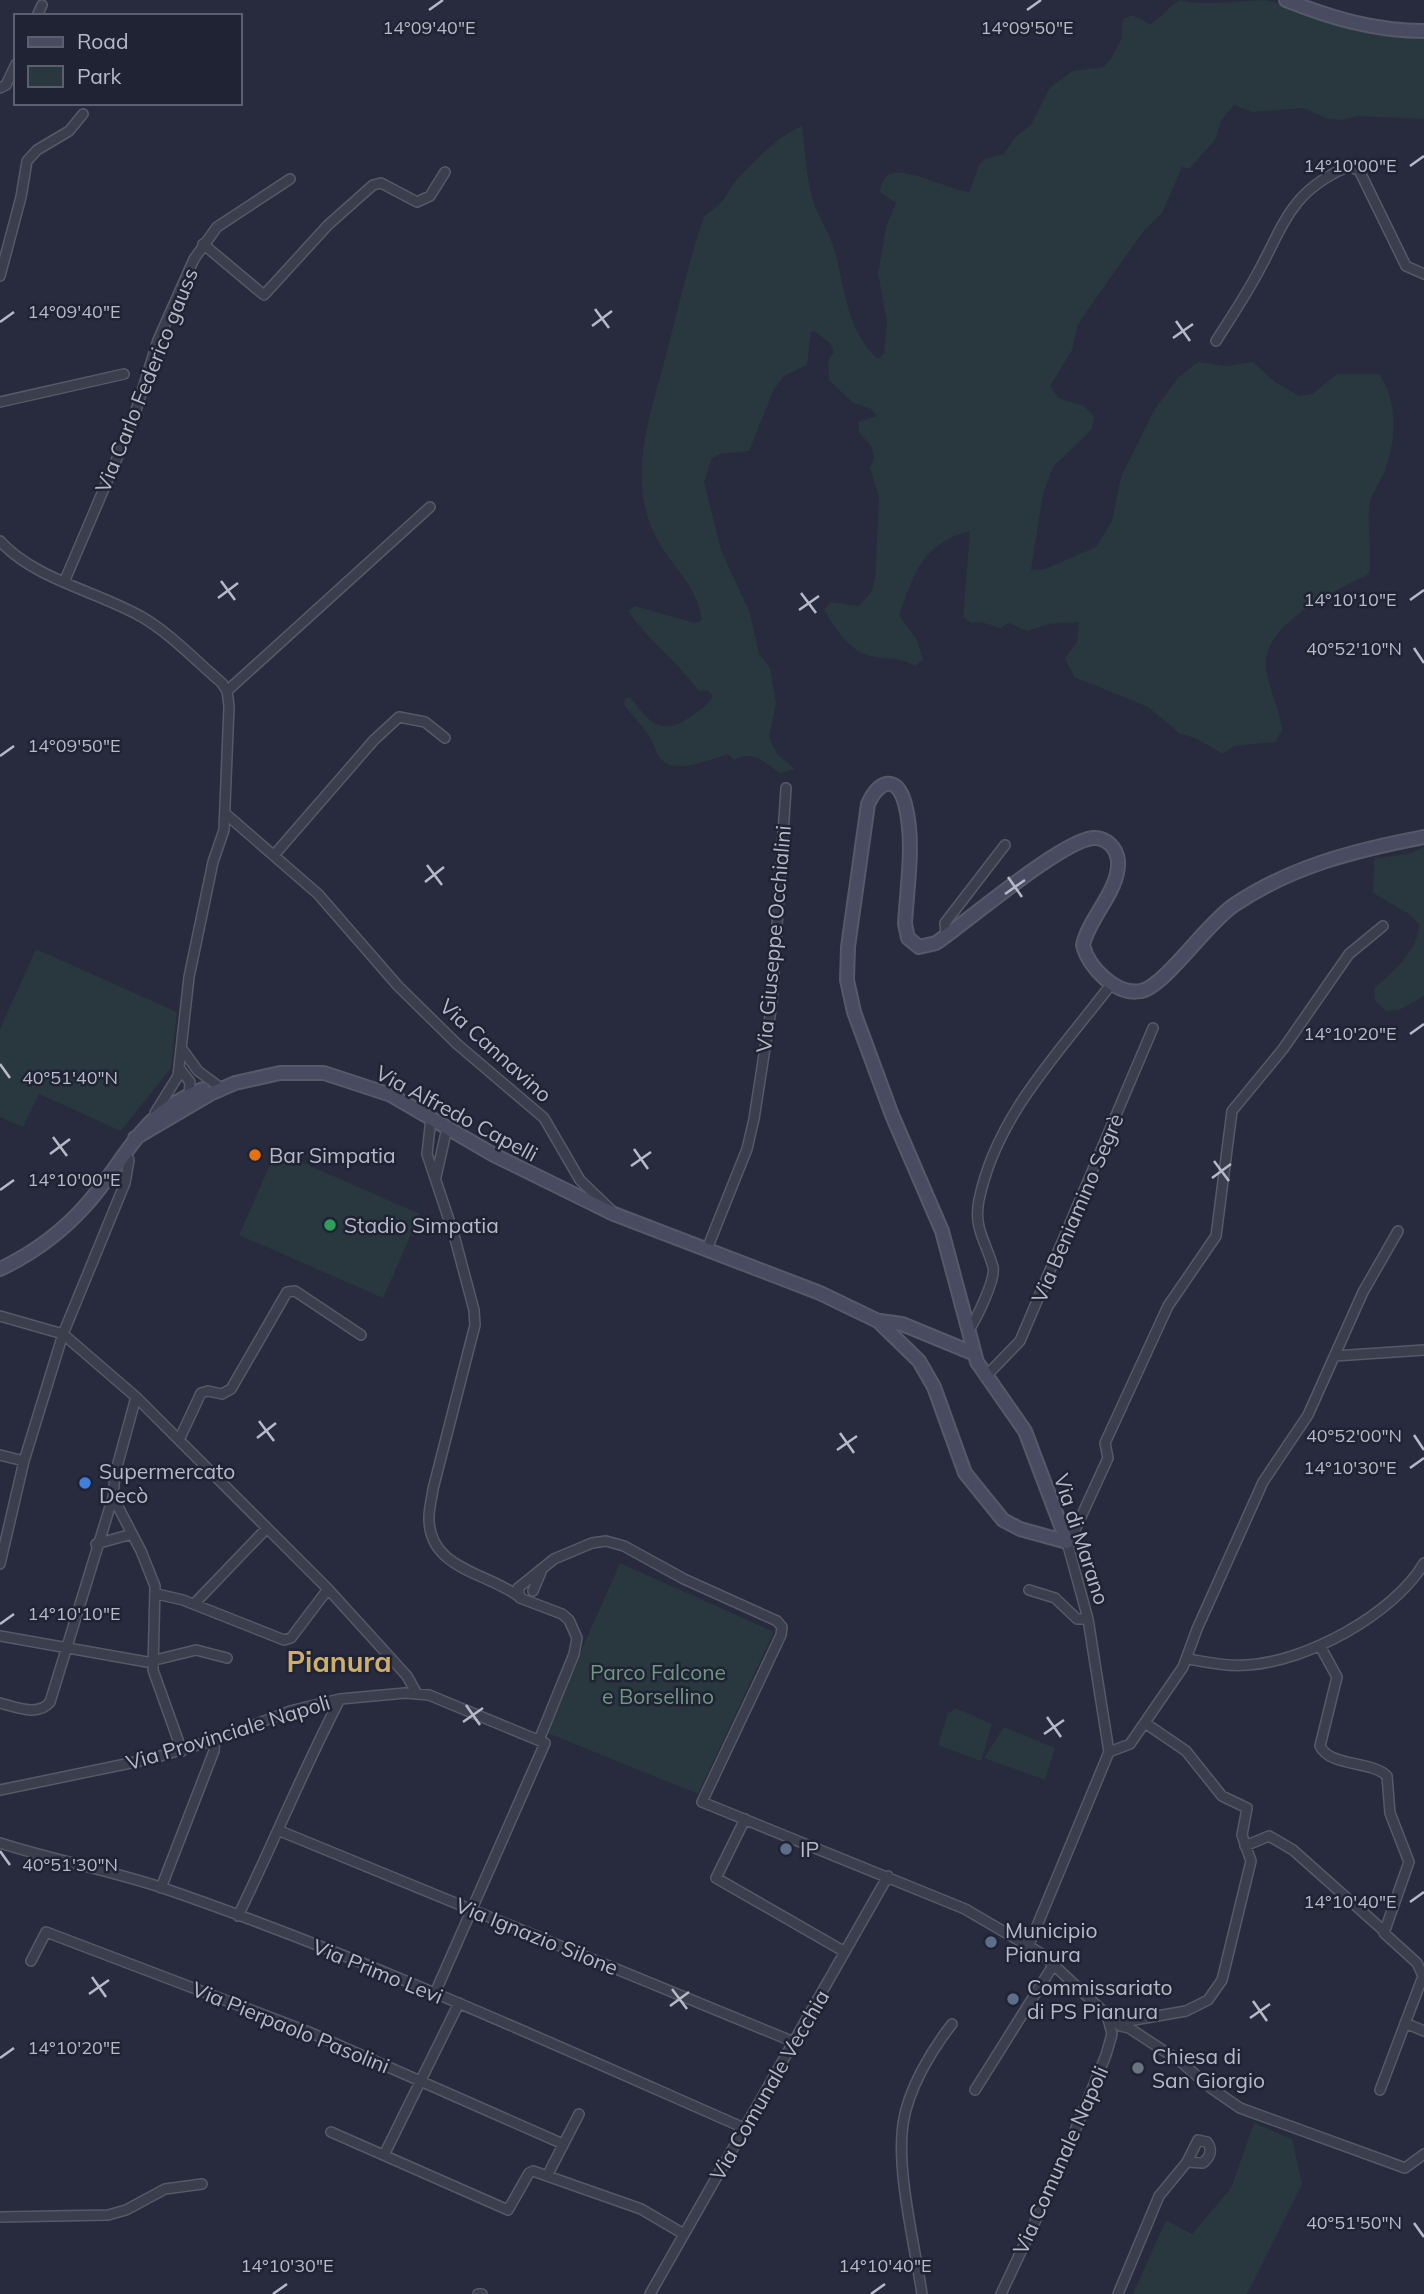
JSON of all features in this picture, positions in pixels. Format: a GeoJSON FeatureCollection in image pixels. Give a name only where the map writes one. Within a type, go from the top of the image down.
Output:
{"type":"FeatureCollection","features":[{"type":"Feature","properties":{"kind":"street"},"geometry":{"type":"LineString","coordinates":[[1286,0],[1320,14],[1373,28],[1424,31]]}},
{"type":"Feature","properties":{"kind":"street"},"geometry":{"type":"LineString","coordinates":[[38,14],[42,5]]}},
{"type":"Feature","properties":{"kind":"street"},"geometry":{"type":"LineString","coordinates":[[0,88],[6,85],[14,68]]}},
{"type":"Feature","properties":{"kind":"street"},"geometry":{"type":"LineString","coordinates":[[0,276],[21,197],[27,161],[37,150],[69,131],[83,114]]}},
{"type":"Feature","properties":{"kind":"street"},"geometry":{"type":"LineString","coordinates":[[1216,341],[1256,277],[1284,219],[1314,184],[1347,167],[1359,170],[1406,266],[1424,274]]}},
{"type":"Feature","properties":{"kind":"street"},"geometry":{"type":"LineString","coordinates":[[203,244],[264,295],[328,225],[373,184],[381,183],[417,202],[430,196],[445,172]]}},
{"type":"Feature","properties":{"kind":"street","name":"Via Carlo Federico gauss"},"geometry":{"type":"LineString","coordinates":[[65,580],[132,423],[140,387],[158,340],[184,278],[203,244],[217,227],[290,179]]}},
{"type":"Feature","properties":{"kind":"street"},"geometry":{"type":"LineString","coordinates":[[0,401],[124,374]]}},
{"type":"Feature","properties":{"kind":"street"},"geometry":{"type":"LineString","coordinates":[[227,691],[430,507]]}},
{"type":"Feature","properties":{"kind":"street"},"geometry":{"type":"LineString","coordinates":[[0,541],[16,557],[157,627],[222,683],[227,691],[226,815],[189,977],[177,1080],[155,1121]]}},
{"type":"Feature","properties":{"kind":"street"},"geometry":{"type":"LineString","coordinates":[[275,854],[374,740],[399,717],[425,722],[445,738]]}},
{"type":"Feature","properties":{"kind":"street","name":"Via di Marano"},"geometry":{"type":"LineString","coordinates":[[946,936],[936,943],[919,947],[908,938],[905,924],[909,831],[906,807],[898,788],[888,784],[878,786],[868,804],[848,947],[847,980],[854,1012],[892,1115],[950,1254],[975,1354],[985,1377],[1025,1431],[1067,1540],[1088,1619],[1109,1752]]}},
{"type":"Feature","properties":{"kind":"street","name":"Via Giuseppe Occhialini"},"geometry":{"type":"LineString","coordinates":[[707,1249],[747,1149],[754,1119],[772,1003],[786,788]]}},
{"type":"Feature","properties":{"kind":"street","name":"Via Cannavino"},"geometry":{"type":"LineString","coordinates":[[226,815],[275,854],[318,894],[398,986],[457,1044],[544,1118],[575,1173],[614,1213],[821,1293],[878,1321],[919,1362],[934,1387],[965,1473],[1003,1520],[1020,1529],[1067,1540]]}},
{"type":"Feature","properties":{"kind":"street"},"geometry":{"type":"LineString","coordinates":[[946,936],[1038,868],[1092,838],[1104,840],[1116,850],[1119,863],[1111,888],[1083,945],[1089,960],[1112,984],[1132,992],[1140,991],[1162,980],[1214,919],[1269,883],[1338,857],[1424,837]]}},
{"type":"Feature","properties":{"kind":"street"},"geometry":{"type":"LineString","coordinates":[[946,936],[945,923],[1005,845]]}},
{"type":"Feature","properties":{"kind":"street"},"geometry":{"type":"LineString","coordinates":[[1067,1540],[1075,1530],[1108,1458],[1105,1443],[1156,1328],[1179,1286],[1216,1236],[1232,1111],[1283,1049],[1349,954],[1382,926]]}},
{"type":"Feature","properties":{"kind":"street"},"geometry":{"type":"LineString","coordinates":[[968,1331],[975,1322],[993,1273],[977,1225],[979,1201],[994,1148],[1012,1114],[1109,987]]}},
{"type":"Feature","properties":{"kind":"street","name":"Via Beniamino Segrè"},"geometry":{"type":"LineString","coordinates":[[985,1377],[1020,1341],[1153,1028]]}},
{"type":"Feature","properties":{"kind":"street"},"geometry":{"type":"LineString","coordinates":[[181,1047],[193,1065],[219,1087]]}},
{"type":"Feature","properties":{"kind":"street"},"geometry":{"type":"LineString","coordinates":[[177,1080],[181,1090],[189,1095],[190,1082],[179,1068]]}},
{"type":"Feature","properties":{"kind":"street","name":"Via Alfredo Capelli"},"geometry":{"type":"LineString","coordinates":[[0,1269],[27,1256],[68,1224],[135,1138],[189,1095],[279,1073],[324,1073],[391,1095],[494,1155],[614,1213]]}},
{"type":"Feature","properties":{"kind":"street","name":"Via Alfredo Capelli"},"geometry":{"type":"LineString","coordinates":[[155,1121],[219,1087]]}},
{"type":"Feature","properties":{"kind":"street"},"geometry":{"type":"LineString","coordinates":[[431,1118],[427,1154],[472,1299],[475,1325],[433,1489],[429,1517],[431,1536],[450,1561],[531,1595],[562,1614],[569,1620],[577,1638],[574,1654],[542,1741],[435,1993]]}},
{"type":"Feature","properties":{"kind":"street"},"geometry":{"type":"LineString","coordinates":[[436,1179],[447,1128]]}},
{"type":"Feature","properties":{"kind":"street"},"geometry":{"type":"LineString","coordinates":[[0,1564],[24,1461],[63,1334],[125,1183],[129,1160],[125,1153]]}},
{"type":"Feature","properties":{"kind":"street"},"geometry":{"type":"LineString","coordinates":[[1029,1945],[1109,1752],[1130,1744],[1188,1659],[1197,1629],[1264,1482],[1299,1432],[1363,1292],[1398,1231]]}},
{"type":"Feature","properties":{"kind":"street"},"geometry":{"type":"LineString","coordinates":[[179,1440],[199,1395],[205,1390],[225,1394],[231,1389],[287,1292],[295,1291],[361,1335]]}},
{"type":"Feature","properties":{"kind":"street"},"geometry":{"type":"LineString","coordinates":[[0,1316],[63,1334],[136,1397],[328,1589],[407,1676],[417,1694]]}},
{"type":"Feature","properties":{"kind":"street","name":"Via Cannavino"},"geometry":{"type":"LineString","coordinates":[[878,1321],[902,1324],[975,1354]]}},
{"type":"Feature","properties":{"kind":"street"},"geometry":{"type":"LineString","coordinates":[[1335,1356],[1424,1350]]}},
{"type":"Feature","properties":{"kind":"street"},"geometry":{"type":"LineString","coordinates":[[0,1703],[34,1711],[46,1707],[69,1648],[96,1544],[113,1497],[115,1474],[136,1397]]}},
{"type":"Feature","properties":{"kind":"street"},"geometry":{"type":"LineString","coordinates":[[0,1455],[24,1461]]}},
{"type":"Feature","properties":{"kind":"street"},"geometry":{"type":"LineString","coordinates":[[113,1497],[147,1563],[157,1594],[154,1672],[181,1751]]}},
{"type":"Feature","properties":{"kind":"street"},"geometry":{"type":"LineString","coordinates":[[194,1604],[267,1528]]}},
{"type":"Feature","properties":{"kind":"street"},"geometry":{"type":"LineString","coordinates":[[96,1544],[132,1534]]}},
{"type":"Feature","properties":{"kind":"street"},"geometry":{"type":"LineString","coordinates":[[517,1589],[546,1564],[592,1542],[612,1541],[670,1569],[684,1579],[777,1621],[782,1632],[702,1802],[965,1909],[1029,1945],[1054,1964],[1101,2008],[1111,2024],[1129,2028],[1240,2108],[1405,2168],[1424,2154]]}},
{"type":"Feature","properties":{"kind":"street"},"geometry":{"type":"LineString","coordinates":[[1188,1659],[1244,1666],[1280,1661],[1320,1646],[1396,1598],[1411,1584],[1424,1563]]}},
{"type":"Feature","properties":{"kind":"street"},"geometry":{"type":"LineString","coordinates":[[531,1595],[546,1564]]}},
{"type":"Feature","properties":{"kind":"street"},"geometry":{"type":"LineString","coordinates":[[517,1589],[528,1584],[531,1595]]}},
{"type":"Feature","properties":{"kind":"street"},"geometry":{"type":"LineString","coordinates":[[157,1594],[194,1604],[284,1640],[291,1638],[328,1589]]}},
{"type":"Feature","properties":{"kind":"street"},"geometry":{"type":"LineString","coordinates":[[1029,1590],[1055,1598],[1077,1619],[1088,1619]]}},
{"type":"Feature","properties":{"kind":"street"},"geometry":{"type":"LineString","coordinates":[[0,1636],[154,1662],[200,1650],[228,1658]]}},
{"type":"Feature","properties":{"kind":"street"},"geometry":{"type":"LineString","coordinates":[[1320,1646],[1337,1677],[1320,1746],[1331,1756],[1376,1767],[1387,1776],[1390,1813],[1409,1863],[1384,1931]]}},
{"type":"Feature","properties":{"kind":"street","name":"Via Provinciale Napoli"},"geometry":{"type":"LineString","coordinates":[[0,1790],[181,1751],[299,1709],[341,1699],[417,1694],[443,1699],[542,1741]]}},
{"type":"Feature","properties":{"kind":"street"},"geometry":{"type":"LineString","coordinates":[[238,1916],[280,1831],[314,1749],[341,1699]]}},
{"type":"Feature","properties":{"kind":"street"},"geometry":{"type":"LineString","coordinates":[[1111,2024],[1165,2016],[1198,2006],[1208,2000],[1225,1975],[1251,1861],[1242,1835],[1247,1808],[1223,1796],[1186,1751],[1145,1723]]}},
{"type":"Feature","properties":{"kind":"street"},"geometry":{"type":"LineString","coordinates":[[161,1888],[214,1751],[215,1740]]}},
{"type":"Feature","properties":{"kind":"street"},"geometry":{"type":"LineString","coordinates":[[745,1819],[716,1878],[845,1952]]}},
{"type":"Feature","properties":{"kind":"street","name":"Via Ignazio Silone"},"geometry":{"type":"LineString","coordinates":[[280,1831],[794,2042]]}},
{"type":"Feature","properties":{"kind":"street"},"geometry":{"type":"LineString","coordinates":[[1245,1846],[1269,1836],[1293,1850],[1357,1910],[1384,1931],[1423,1972],[1423,1980],[1380,2090]]}},
{"type":"Feature","properties":{"kind":"street","name":"Via Primo Levi"},"geometry":{"type":"LineString","coordinates":[[0,1843],[161,1888],[238,1916],[459,2003],[744,2128]]}},
{"type":"Feature","properties":{"kind":"street","name":"Via Comunale Vecchia"},"geometry":{"type":"LineString","coordinates":[[650,2294],[888,1876]]}},
{"type":"Feature","properties":{"kind":"street","name":"Via Pierpaolo Pasolini"},"geometry":{"type":"LineString","coordinates":[[31,1961],[46,1932],[260,2012],[420,2079],[563,2144]]}},
{"type":"Feature","properties":{"kind":"street"},"geometry":{"type":"LineString","coordinates":[[975,2090],[1054,1964]]}},
{"type":"Feature","properties":{"kind":"street"},"geometry":{"type":"LineString","coordinates":[[384,2155],[459,2003]]}},
{"type":"Feature","properties":{"kind":"street"},"geometry":{"type":"LineString","coordinates":[[1405,2022],[1424,2031]]}},
{"type":"Feature","properties":{"kind":"street"},"geometry":{"type":"LineString","coordinates":[[922,2294],[904,2170],[902,2130],[916,2085],[952,2024]]}},
{"type":"Feature","properties":{"kind":"street","name":"Via Comunale Napoli"},"geometry":{"type":"LineString","coordinates":[[1001,2294],[1056,2177],[1106,2055],[1111,2024]]}},
{"type":"Feature","properties":{"kind":"street"},"geometry":{"type":"LineString","coordinates":[[547,2176],[579,2114]]}},
{"type":"Feature","properties":{"kind":"street"},"geometry":{"type":"LineString","coordinates":[[331,2132],[508,2210],[530,2172],[641,2209],[682,2234]]}},
{"type":"Feature","properties":{"kind":"street"},"geometry":{"type":"LineString","coordinates":[[1118,2294],[1159,2196],[1187,2162]]}},
{"type":"Feature","properties":{"kind":"street"},"geometry":{"type":"LineString","coordinates":[[0,2217],[108,2216],[127,2210],[165,2189],[202,2184]]}},
{"type":"Feature","properties":{"kind":"green space"},"geometry":{"type":"Polygon","coordinates":[[[1181,0],[1210,3],[1266,0],[1348,26],[1424,36],[1424,119],[1357,116],[1343,120],[1329,119],[1303,108],[1252,112],[1234,105],[1221,121],[1215,140],[1189,169],[1182,167],[1162,213],[1142,233],[1078,324],[1072,350],[1050,386],[1058,398],[1084,406],[1094,416],[1092,429],[1053,467],[1043,494],[1031,570],[1045,569],[1096,547],[1112,521],[1121,477],[1154,410],[1179,377],[1198,362],[1226,366],[1253,362],[1275,382],[1299,396],[1312,394],[1337,374],[1379,374],[1390,397],[1394,422],[1388,461],[1370,503],[1369,574],[1304,610],[1276,636],[1268,651],[1266,667],[1282,730],[1275,742],[1234,746],[1223,754],[1197,739],[1179,733],[1148,707],[1074,677],[1065,658],[1077,642],[1079,622],[1049,624],[1027,631],[1009,623],[1000,628],[981,622],[971,623],[963,617],[970,531],[941,543],[923,561],[910,585],[899,615],[917,640],[923,660],[915,666],[901,660],[868,655],[852,647],[824,610],[830,602],[859,606],[872,591],[879,497],[870,468],[874,458],[872,448],[859,432],[858,422],[877,416],[871,409],[852,402],[829,380],[828,360],[834,352],[830,343],[814,331],[811,332],[807,365],[784,376],[774,389],[749,451],[720,454],[712,458],[704,482],[721,550],[750,613],[759,654],[770,668],[776,703],[769,737],[777,754],[795,769],[780,773],[758,758],[747,756],[734,760],[728,754],[693,765],[674,766],[666,763],[658,755],[648,734],[624,704],[625,698],[630,697],[644,714],[657,724],[673,726],[704,707],[713,696],[707,690],[699,691],[628,611],[635,606],[695,623],[702,620],[693,592],[654,533],[643,497],[642,476],[651,413],[704,216],[718,205],[762,154],[802,126],[813,201],[834,249],[854,324],[868,349],[878,359],[884,353],[887,322],[878,274],[886,227],[896,203],[879,192],[886,177],[893,173],[914,175],[969,192],[979,165],[985,159],[1004,154],[1015,137],[1031,125],[1049,89],[1073,71],[1103,67],[1110,60],[1121,40],[1123,19],[1132,15],[1150,24],[1181,0]]]}},
{"type":"Feature","properties":{"kind":"green space"},"geometry":{"type":"Polygon","coordinates":[[[1424,847],[1424,996],[1399,1010],[1386,1011],[1375,1001],[1374,988],[1410,951],[1419,924],[1409,914],[1373,893],[1374,861],[1376,858],[1408,854],[1424,847]]]}},
{"type":"Feature","properties":{"kind":"green space"},"geometry":{"type":"Polygon","coordinates":[[[36,949],[177,1012],[171,1068],[121,1131],[39,1094],[23,1127],[0,1117],[0,1029],[36,949]]]}},
{"type":"Feature","properties":{"kind":"green space","name":"Stadio Simpatia"},"geometry":{"type":"Polygon","coordinates":[[[276,1151],[420,1214],[383,1298],[239,1235],[276,1151]]]}},
{"type":"Feature","properties":{"kind":"green space","name":"Parco Falcone e Borsellino"},"geometry":{"type":"Polygon","coordinates":[[[620,1563],[774,1632],[698,1794],[545,1732],[620,1563]]]}},
{"type":"Feature","properties":{"kind":"green space"},"geometry":{"type":"Polygon","coordinates":[[[956,1708],[992,1724],[981,1761],[938,1745],[948,1713],[956,1708]]]}},
{"type":"Feature","properties":{"kind":"green space"},"geometry":{"type":"Polygon","coordinates":[[[1004,1727],[1055,1748],[1045,1780],[984,1758],[1004,1727]]]}},
{"type":"Feature","properties":{"kind":"green space"},"geometry":{"type":"Polygon","coordinates":[[[1254,2123],[1292,2139],[1302,2184],[1247,2294],[1133,2294],[1166,2220],[1192,2234],[1231,2188],[1254,2123]]]}},
{"type":"Feature","properties":{"kind":"place","name":"Bar Simpatia"},"geometry":{"type":"Point","coordinates":[255,1155]}},
{"type":"Feature","properties":{"kind":"place","name":"Stadio Simpatia"},"geometry":{"type":"Point","coordinates":[330,1225]}},
{"type":"Feature","properties":{"kind":"place","name":"Supermercato Decò"},"geometry":{"type":"Point","coordinates":[85,1483]}},
{"type":"Feature","properties":{"kind":"place","name":"IP"},"geometry":{"type":"Point","coordinates":[786,1849]}},
{"type":"Feature","properties":{"kind":"place","name":"Municipio Pianura"},"geometry":{"type":"Point","coordinates":[991,1942]}},
{"type":"Feature","properties":{"kind":"place","name":"Commissariato di PS Pianura"},"geometry":{"type":"Point","coordinates":[1013,1999]}},
{"type":"Feature","properties":{"kind":"place","name":"Chiesa di San Giorgio"},"geometry":{"type":"Point","coordinates":[1138,2068]}},
{"type":"Feature","properties":{"kind":"district","name":"Pianura"},"geometry":{"type":"Point","coordinates":[339,1661]}}]}
